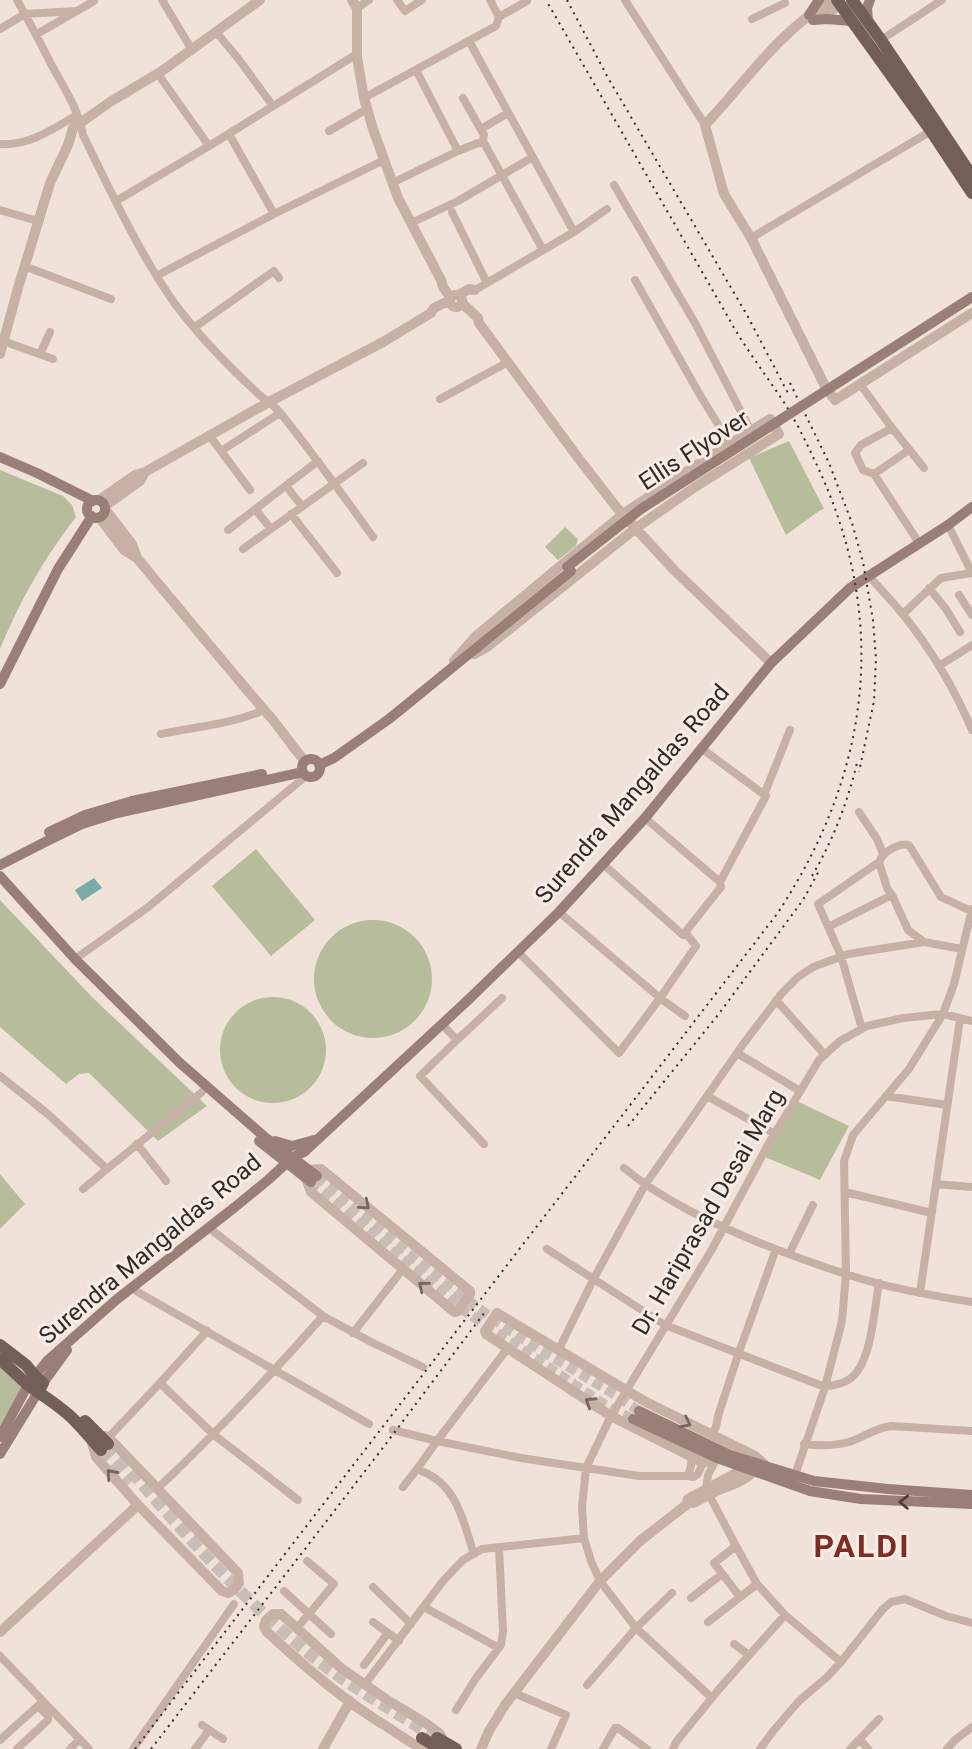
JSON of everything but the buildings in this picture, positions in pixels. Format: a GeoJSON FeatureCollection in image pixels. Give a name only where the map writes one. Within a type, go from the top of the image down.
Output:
{"type":"FeatureCollection","features":[{"type":"Feature","properties":{"kind":"main road"},"geometry":{"type":"LineString","coordinates":[[819,0],[809,18],[851,21]]}},
{"type":"Feature","properties":{"kind":"main road"},"geometry":{"type":"LineString","coordinates":[[868,21],[867,8],[870,0]]}},
{"type":"Feature","properties":{"kind":"main road"},"geometry":{"type":"LineString","coordinates":[[842,1],[868,21],[972,176]]}},
{"type":"Feature","properties":{"kind":"main road"},"geometry":{"type":"LineString","coordinates":[[842,1],[851,21],[931,131],[972,193]]}},
{"type":"Feature","properties":{"kind":"main road","name":"Ellis Flyover"},"geometry":{"type":"LineString","coordinates":[[309,767],[341,749],[456,662],[641,509],[972,295]]}},
{"type":"Feature","properties":{"kind":"main road","name":"Ellis Flyover"},"geometry":{"type":"LineString","coordinates":[[569,569],[646,513],[972,304]]}},
{"type":"Feature","properties":{"kind":"main road"},"geometry":{"type":"LineString","coordinates":[[0,457],[37,473],[97,508]]}},
{"type":"Feature","properties":{"kind":"main road"},"geometry":{"type":"LineString","coordinates":[[0,464],[97,508]]}},
{"type":"Feature","properties":{"kind":"main road","name":"Surendra Mangaldas Road"},"geometry":{"type":"LineString","coordinates":[[0,1437],[36,1384],[82,1334],[295,1160],[559,912],[645,818],[771,663],[850,588],[972,507]]}},
{"type":"Feature","properties":{"kind":"main road"},"geometry":{"type":"LineString","coordinates":[[0,684],[58,569],[97,508]]}},
{"type":"Feature","properties":{"kind":"main road"},"geometry":{"type":"LineString","coordinates":[[0,858],[85,815],[132,801],[309,767]]}},
{"type":"Feature","properties":{"kind":"main road"},"geometry":{"type":"LineString","coordinates":[[0,866],[82,824],[117,813],[309,767]]}},
{"type":"Feature","properties":{"kind":"main road"},"geometry":{"type":"LineString","coordinates":[[0,876],[75,959],[180,1063],[311,1176]]}},
{"type":"Feature","properties":{"kind":"main road"},"geometry":{"type":"LineString","coordinates":[[0,887],[93,987],[202,1092],[295,1160]]}},
{"type":"Feature","properties":{"kind":"main road"},"geometry":{"type":"LineString","coordinates":[[266,1138],[292,1146],[320,1137]]}},
{"type":"Feature","properties":{"kind":"main road","name":"Surendra Mangaldas Road"},"geometry":{"type":"LineString","coordinates":[[0,1454],[47,1361],[83,1328],[211,1230]]}},
{"type":"Feature","properties":{"kind":"main road"},"geometry":{"type":"LineString","coordinates":[[0,1345],[26,1365],[45,1396],[101,1441]]}},
{"type":"Feature","properties":{"kind":"main road"},"geometry":{"type":"LineString","coordinates":[[0,1359],[36,1384]]}},
{"type":"Feature","properties":{"kind":"main road"},"geometry":{"type":"LineString","coordinates":[[972,1494],[814,1481],[795,1475],[754,1466],[716,1458],[645,1424],[636,1415],[710,1440],[754,1466],[810,1491],[861,1499],[972,1504]]}},
{"type":"Feature","properties":{"kind":"street"},"geometry":{"type":"LineString","coordinates":[[16,0],[37,34],[116,201],[176,304],[228,365],[280,413],[373,537]]}},
{"type":"Feature","properties":{"kind":"street"},"geometry":{"type":"LineString","coordinates":[[162,0],[192,50]]}},
{"type":"Feature","properties":{"kind":"street"},"geometry":{"type":"LineString","coordinates":[[0,144],[37,138],[110,102],[158,74],[260,0]]}},
{"type":"Feature","properties":{"kind":"street"},"geometry":{"type":"LineString","coordinates":[[369,0],[354,4],[357,54],[364,98],[397,198],[443,288],[473,322],[479,323],[579,459],[636,528],[674,570],[771,663]]}},
{"type":"Feature","properties":{"kind":"street"},"geometry":{"type":"LineString","coordinates":[[397,0],[405,11],[422,0]]}},
{"type":"Feature","properties":{"kind":"street"},"geometry":{"type":"LineString","coordinates":[[490,0],[499,17]]}},
{"type":"Feature","properties":{"kind":"street"},"geometry":{"type":"LineString","coordinates":[[625,0],[705,125],[724,194],[751,238],[826,388],[835,400],[972,313]]}},
{"type":"Feature","properties":{"kind":"street"},"geometry":{"type":"LineString","coordinates":[[881,40],[942,0]]}},
{"type":"Feature","properties":{"kind":"street"},"geometry":{"type":"LineString","coordinates":[[37,34],[94,1]]}},
{"type":"Feature","properties":{"kind":"street"},"geometry":{"type":"LineString","coordinates":[[364,98],[496,26],[499,17],[527,1]]}},
{"type":"Feature","properties":{"kind":"street"},"geometry":{"type":"LineString","coordinates":[[752,19],[787,1]]}},
{"type":"Feature","properties":{"kind":"street"},"geometry":{"type":"LineString","coordinates":[[705,125],[728,102],[773,47],[809,18],[842,1]]}},
{"type":"Feature","properties":{"kind":"street"},"geometry":{"type":"LineString","coordinates":[[0,29],[25,14],[76,11]]}},
{"type":"Feature","properties":{"kind":"street"},"geometry":{"type":"LineString","coordinates":[[216,32],[273,106]]}},
{"type":"Feature","properties":{"kind":"street"},"geometry":{"type":"LineString","coordinates":[[469,41],[574,232]]}},
{"type":"Feature","properties":{"kind":"street"},"geometry":{"type":"LineString","coordinates":[[116,201],[357,54]]}},
{"type":"Feature","properties":{"kind":"street"},"geometry":{"type":"LineString","coordinates":[[416,70],[458,151]]}},
{"type":"Feature","properties":{"kind":"street"},"geometry":{"type":"LineString","coordinates":[[158,74],[209,146]]}},
{"type":"Feature","properties":{"kind":"street"},"geometry":{"type":"LineString","coordinates":[[463,97],[484,135],[483,141],[501,176],[542,250]]}},
{"type":"Feature","properties":{"kind":"street"},"geometry":{"type":"LineString","coordinates":[[329,131],[367,109]]}},
{"type":"Feature","properties":{"kind":"street"},"geometry":{"type":"LineString","coordinates":[[481,129],[508,113]]}},
{"type":"Feature","properties":{"kind":"street"},"geometry":{"type":"LineString","coordinates":[[0,354],[50,183],[78,119]]}},
{"type":"Feature","properties":{"kind":"street"},"geometry":{"type":"LineString","coordinates":[[751,238],[931,131]]}},
{"type":"Feature","properties":{"kind":"street"},"geometry":{"type":"LineString","coordinates":[[229,134],[274,214]]}},
{"type":"Feature","properties":{"kind":"street"},"geometry":{"type":"LineString","coordinates":[[392,183],[483,141]]}},
{"type":"Feature","properties":{"kind":"street"},"geometry":{"type":"LineString","coordinates":[[411,223],[458,201],[533,157]]}},
{"type":"Feature","properties":{"kind":"street"},"geometry":{"type":"LineString","coordinates":[[158,275],[384,160]]}},
{"type":"Feature","properties":{"kind":"street"},"geometry":{"type":"LineString","coordinates":[[614,185],[695,323],[751,431]]}},
{"type":"Feature","properties":{"kind":"street"},"geometry":{"type":"LineString","coordinates":[[75,959],[147,908],[265,810],[309,767],[275,722],[208,646],[137,558],[132,544],[97,508],[135,475],[383,342],[431,313],[434,308],[456,300],[469,289],[475,290],[574,232],[607,209]]}},
{"type":"Feature","properties":{"kind":"street"},"geometry":{"type":"LineString","coordinates":[[0,210],[38,221]]}},
{"type":"Feature","properties":{"kind":"street"},"geometry":{"type":"LineString","coordinates":[[452,212],[487,283]]}},
{"type":"Feature","properties":{"kind":"street"},"geometry":{"type":"LineString","coordinates":[[24,266],[111,299]]}},
{"type":"Feature","properties":{"kind":"street"},"geometry":{"type":"LineString","coordinates":[[195,327],[274,271],[279,278]]}},
{"type":"Feature","properties":{"kind":"street"},"geometry":{"type":"LineString","coordinates":[[635,279],[730,444]]}},
{"type":"Feature","properties":{"kind":"street"},"geometry":{"type":"LineString","coordinates":[[826,388],[972,295]]}},
{"type":"Feature","properties":{"kind":"street"},"geometry":{"type":"LineString","coordinates":[[40,354],[50,332]]}},
{"type":"Feature","properties":{"kind":"street"},"geometry":{"type":"LineString","coordinates":[[4,341],[53,359]]}},
{"type":"Feature","properties":{"kind":"street"},"geometry":{"type":"LineString","coordinates":[[440,399],[508,362]]}},
{"type":"Feature","properties":{"kind":"street"},"geometry":{"type":"LineString","coordinates":[[860,384],[924,468]]}},
{"type":"Feature","properties":{"kind":"street"},"geometry":{"type":"LineString","coordinates":[[221,451],[280,413]]}},
{"type":"Feature","properties":{"kind":"street"},"geometry":{"type":"LineString","coordinates":[[770,419],[779,434],[695,486],[636,528],[487,647],[456,662],[476,636],[624,514],[770,419]]}},
{"type":"Feature","properties":{"kind":"street"},"geometry":{"type":"LineString","coordinates":[[892,428],[861,446],[855,453],[863,470],[874,474],[919,543]]}},
{"type":"Feature","properties":{"kind":"street"},"geometry":{"type":"LineString","coordinates":[[209,435],[250,490]]}},
{"type":"Feature","properties":{"kind":"street"},"geometry":{"type":"LineString","coordinates":[[874,474],[909,450]]}},
{"type":"Feature","properties":{"kind":"street"},"geometry":{"type":"LineString","coordinates":[[228,530],[318,461]]}},
{"type":"Feature","properties":{"kind":"street"},"geometry":{"type":"LineString","coordinates":[[243,549],[363,463]]}},
{"type":"Feature","properties":{"kind":"street"},"geometry":{"type":"LineString","coordinates":[[286,486],[302,506]]}},
{"type":"Feature","properties":{"kind":"street"},"geometry":{"type":"LineString","coordinates":[[255,509],[271,529]]}},
{"type":"Feature","properties":{"kind":"street"},"geometry":{"type":"LineString","coordinates":[[291,514],[337,573]]}},
{"type":"Feature","properties":{"kind":"street"},"geometry":{"type":"LineString","coordinates":[[903,614],[941,578],[972,573],[948,525]]}},
{"type":"Feature","properties":{"kind":"street"},"geometry":{"type":"LineString","coordinates":[[869,576],[903,614],[939,666],[972,730]]}},
{"type":"Feature","properties":{"kind":"street"},"geometry":{"type":"LineString","coordinates":[[929,588],[960,632]]}},
{"type":"Feature","properties":{"kind":"street"},"geometry":{"type":"LineString","coordinates":[[959,595],[972,615]]}},
{"type":"Feature","properties":{"kind":"street"},"geometry":{"type":"LineString","coordinates":[[939,666],[972,645]]}},
{"type":"Feature","properties":{"kind":"street"},"geometry":{"type":"LineString","coordinates":[[161,734],[253,715],[264,710]]}},
{"type":"Feature","properties":{"kind":"street"},"geometry":{"type":"LineString","coordinates":[[604,864],[683,935],[721,887],[720,882],[766,796],[764,795],[790,730]]}},
{"type":"Feature","properties":{"kind":"street"},"geometry":{"type":"LineString","coordinates":[[701,748],[764,795]]}},
{"type":"Feature","properties":{"kind":"street"},"geometry":{"type":"LineString","coordinates":[[859,812],[877,839],[887,888],[908,930],[924,942]]}},
{"type":"Feature","properties":{"kind":"street"},"geometry":{"type":"LineString","coordinates":[[645,818],[720,882]]}},
{"type":"Feature","properties":{"kind":"street"},"geometry":{"type":"LineString","coordinates":[[795,1475],[825,1388],[842,1321],[846,1274],[844,1161],[853,1135],[909,1069],[943,1014],[954,984],[972,910],[941,897],[909,845],[903,844],[881,858],[818,904],[841,956],[862,1029]]}},
{"type":"Feature","properties":{"kind":"street"},"geometry":{"type":"LineString","coordinates":[[828,927],[892,895]]}},
{"type":"Feature","properties":{"kind":"street"},"geometry":{"type":"LineString","coordinates":[[559,912],[685,1016]]}},
{"type":"Feature","properties":{"kind":"street"},"geometry":{"type":"LineString","coordinates":[[518,952],[619,1053],[696,946],[685,932]]}},
{"type":"Feature","properties":{"kind":"street"},"geometry":{"type":"LineString","coordinates":[[558,1351],[645,1185],[737,1053],[776,1000],[798,977],[813,967],[841,956],[896,945],[924,942],[962,949]]}},
{"type":"Feature","properties":{"kind":"street"},"geometry":{"type":"LineString","coordinates":[[484,1144],[420,1076],[502,998]]}},
{"type":"Feature","properties":{"kind":"street"},"geometry":{"type":"LineString","coordinates":[[776,1000],[825,1055]]}},
{"type":"Feature","properties":{"kind":"street","name":"Dr. Hariprasad Desai Marg"},"geometry":{"type":"LineString","coordinates":[[712,1698],[636,1628],[600,1581],[584,1538],[582,1507],[586,1468],[625,1391],[724,1228],[819,1060],[840,1041],[867,1026],[904,1018],[943,1014],[972,1021]]}},
{"type":"Feature","properties":{"kind":"street"},"geometry":{"type":"LineString","coordinates":[[920,1293],[960,1019]]}},
{"type":"Feature","properties":{"kind":"street"},"geometry":{"type":"LineString","coordinates":[[442,1024],[457,1040]]}},
{"type":"Feature","properties":{"kind":"street"},"geometry":{"type":"LineString","coordinates":[[737,1053],[800,1091]]}},
{"type":"Feature","properties":{"kind":"street"},"geometry":{"type":"LineString","coordinates":[[0,1076],[49,1115],[107,1168]]}},
{"type":"Feature","properties":{"kind":"street"},"geometry":{"type":"LineString","coordinates":[[83,1189],[202,1092]]}},
{"type":"Feature","properties":{"kind":"street"},"geometry":{"type":"LineString","coordinates":[[707,1096],[775,1134]]}},
{"type":"Feature","properties":{"kind":"street"},"geometry":{"type":"LineString","coordinates":[[886,1096],[947,1105]]}},
{"type":"Feature","properties":{"kind":"street"},"geometry":{"type":"LineString","coordinates":[[137,1144],[166,1181]]}},
{"type":"Feature","properties":{"kind":"street"},"geometry":{"type":"LineString","coordinates":[[624,1168],[645,1185],[724,1228],[776,1249],[879,1283],[972,1302]]}},
{"type":"Feature","properties":{"kind":"street"},"geometry":{"type":"LineString","coordinates":[[321,1169],[470,1293],[458,1311],[454,1311],[402,1269],[311,1192],[311,1176],[321,1169]]}},
{"type":"Feature","properties":{"kind":"street"},"geometry":{"type":"LineString","coordinates":[[936,1184],[972,1187]]}},
{"type":"Feature","properties":{"kind":"street"},"geometry":{"type":"LineString","coordinates":[[845,1192],[932,1213]]}},
{"type":"Feature","properties":{"kind":"street"},"geometry":{"type":"LineString","coordinates":[[789,1254],[813,1205]]}},
{"type":"Feature","properties":{"kind":"street"},"geometry":{"type":"LineString","coordinates":[[211,1230],[323,1316],[423,1367]]}},
{"type":"Feature","properties":{"kind":"street"},"geometry":{"type":"LineString","coordinates":[[547,1249],[666,1325],[825,1388],[854,1377],[867,1354],[879,1283]]}},
{"type":"Feature","properties":{"kind":"street"},"geometry":{"type":"LineString","coordinates":[[716,1458],[703,1462],[611,1416],[485,1332],[496,1313],[710,1440],[776,1249]]}},
{"type":"Feature","properties":{"kind":"street"},"geometry":{"type":"LineString","coordinates":[[353,1333],[402,1269]]}},
{"type":"Feature","properties":{"kind":"street"},"geometry":{"type":"LineString","coordinates":[[136,1291],[369,1424]]}},
{"type":"Feature","properties":{"kind":"street"},"geometry":{"type":"LineString","coordinates":[[156,1489],[275,1370],[323,1316]]}},
{"type":"Feature","properties":{"kind":"street"},"geometry":{"type":"LineString","coordinates":[[101,1441],[156,1489],[238,1573],[239,1583],[234,1590],[228,1594],[222,1591],[138,1505],[96,1457],[101,1441],[207,1331]]}},
{"type":"Feature","properties":{"kind":"street"},"geometry":{"type":"LineString","coordinates":[[403,1487],[507,1349]]}},
{"type":"Feature","properties":{"kind":"street"},"geometry":{"type":"LineString","coordinates":[[159,1383],[213,1434],[299,1500]]}},
{"type":"Feature","properties":{"kind":"street"},"geometry":{"type":"LineString","coordinates":[[804,1444],[833,1445],[850,1441],[878,1428],[891,1426],[972,1431]]}},
{"type":"Feature","properties":{"kind":"street"},"geometry":{"type":"LineString","coordinates":[[393,1430],[521,1458],[639,1476],[693,1477],[698,1474],[703,1462]]}},
{"type":"Feature","properties":{"kind":"street"},"geometry":{"type":"LineString","coordinates":[[688,1476],[692,1456]]}},
{"type":"Feature","properties":{"kind":"street"},"geometry":{"type":"LineString","coordinates":[[716,1458],[708,1475],[707,1492],[757,1584],[785,1615],[841,1662]]}},
{"type":"Feature","properties":{"kind":"street"},"geometry":{"type":"LineString","coordinates":[[481,1749],[489,1731],[514,1693],[600,1581],[640,1541],[686,1505],[707,1492],[743,1481],[754,1466]]}},
{"type":"Feature","properties":{"kind":"street"},"geometry":{"type":"LineString","coordinates":[[417,1469],[444,1485],[453,1497],[474,1554]]}},
{"type":"Feature","properties":{"kind":"street"},"geometry":{"type":"LineString","coordinates":[[0,1632],[138,1505]]}},
{"type":"Feature","properties":{"kind":"street"},"geometry":{"type":"LineString","coordinates":[[365,1684],[463,1560],[482,1549],[584,1538]]}},
{"type":"Feature","properties":{"kind":"street"},"geometry":{"type":"LineString","coordinates":[[736,1546],[714,1563],[740,1597]]}},
{"type":"Feature","properties":{"kind":"street"},"geometry":{"type":"LineString","coordinates":[[456,1710],[501,1645],[503,1632],[499,1548]]}},
{"type":"Feature","properties":{"kind":"street"},"geometry":{"type":"LineString","coordinates":[[297,1628],[334,1584],[307,1561]]}},
{"type":"Feature","properties":{"kind":"street"},"geometry":{"type":"LineString","coordinates":[[691,1598],[722,1574]]}},
{"type":"Feature","properties":{"kind":"street"},"geometry":{"type":"LineString","coordinates":[[708,1622],[757,1584]]}},
{"type":"Feature","properties":{"kind":"street"},"geometry":{"type":"LineString","coordinates":[[373,1587],[411,1624]]}},
{"type":"Feature","properties":{"kind":"street"},"geometry":{"type":"LineString","coordinates":[[285,1591],[331,1634]]}},
{"type":"Feature","properties":{"kind":"street"},"geometry":{"type":"LineString","coordinates":[[587,1685],[636,1628],[672,1593]]}},
{"type":"Feature","properties":{"kind":"street"},"geometry":{"type":"LineString","coordinates":[[761,1749],[799,1701],[841,1662],[891,1602],[905,1600],[972,1623]]}},
{"type":"Feature","properties":{"kind":"street"},"geometry":{"type":"LineString","coordinates":[[133,1749],[234,1604]]}},
{"type":"Feature","properties":{"kind":"street"},"geometry":{"type":"LineString","coordinates":[[424,1608],[499,1648]]}},
{"type":"Feature","properties":{"kind":"street"},"geometry":{"type":"LineString","coordinates":[[272,1614],[281,1614],[297,1628],[341,1668],[440,1734],[438,1745],[416,1745],[377,1721],[279,1643],[264,1626],[272,1614]]}},
{"type":"Feature","properties":{"kind":"street"},"geometry":{"type":"LineString","coordinates":[[673,1749],[712,1698],[785,1615]]}},
{"type":"Feature","properties":{"kind":"street"},"geometry":{"type":"LineString","coordinates":[[373,1622],[399,1641]]}},
{"type":"Feature","properties":{"kind":"street"},"geometry":{"type":"LineString","coordinates":[[364,1665],[388,1633]]}},
{"type":"Feature","properties":{"kind":"street"},"geometry":{"type":"LineString","coordinates":[[734,1644],[749,1655]]}},
{"type":"Feature","properties":{"kind":"street"},"geometry":{"type":"LineString","coordinates":[[0,1656],[41,1703],[89,1749]]}},
{"type":"Feature","properties":{"kind":"street"},"geometry":{"type":"LineString","coordinates":[[514,1693],[566,1715],[551,1749]]}},
{"type":"Feature","properties":{"kind":"street"},"geometry":{"type":"LineString","coordinates":[[323,1749],[350,1702]]}},
{"type":"Feature","properties":{"kind":"street"},"geometry":{"type":"LineString","coordinates":[[41,1703],[48,1720],[15,1749],[2,1738],[41,1703]]}},
{"type":"Feature","properties":{"kind":"street"},"geometry":{"type":"LineString","coordinates":[[850,1749],[879,1719]]}},
{"type":"Feature","properties":{"kind":"street"},"geometry":{"type":"LineString","coordinates":[[195,1749],[205,1727],[223,1739]]}},
{"type":"Feature","properties":{"kind":"street"},"geometry":{"type":"LineString","coordinates":[[947,1749],[972,1727]]}},
{"type":"Feature","properties":{"kind":"street"},"geometry":{"type":"LineString","coordinates":[[603,1749],[615,1728],[647,1749]]}},
{"type":"Feature","properties":{"kind":"street"},"geometry":{"type":"LineString","coordinates":[[70,1749],[79,1740]]}},
{"type":"Feature","properties":{"kind":"street"},"geometry":{"type":"LineString","coordinates":[[860,1740],[868,1749]]}},
{"type":"Feature","properties":{"kind":"green space"},"geometry":{"type":"Polygon","coordinates":[[[789,441],[824,509],[786,535],[749,458],[789,441]]]}},
{"type":"Feature","properties":{"kind":"green space"},"geometry":{"type":"Polygon","coordinates":[[[0,470],[63,496],[72,505],[76,517],[34,580],[0,649],[0,470]]]}},
{"type":"Feature","properties":{"kind":"green space"},"geometry":{"type":"Polygon","coordinates":[[[565,527],[578,539],[576,546],[558,560],[545,547],[565,527]]]}},
{"type":"Feature","properties":{"kind":"green space"},"geometry":{"type":"Polygon","coordinates":[[[256,849],[315,920],[271,956],[212,886],[256,849]]]}},
{"type":"Feature","properties":{"kind":"green space"},"geometry":{"type":"Polygon","coordinates":[[[0,900],[93,998],[207,1106],[158,1141],[89,1073],[79,1074],[66,1084],[0,1027],[0,900]]]}},
{"type":"Feature","properties":{"kind":"green space"},"geometry":{"type":"Polygon","coordinates":[[[373,920],[396,925],[415,937],[427,956],[432,979],[427,1002],[415,1021],[396,1033],[373,1038],[350,1033],[331,1021],[319,1002],[314,979],[319,956],[331,937],[350,925],[373,920]]]}},
{"type":"Feature","properties":{"kind":"green space"},"geometry":{"type":"Polygon","coordinates":[[[273,997],[293,1001],[310,1013],[322,1030],[326,1050],[322,1070],[310,1087],[293,1099],[273,1103],[253,1099],[236,1087],[224,1070],[220,1050],[224,1030],[236,1013],[253,1001],[273,997]]]}},
{"type":"Feature","properties":{"kind":"green space"},"geometry":{"type":"Polygon","coordinates":[[[797,1101],[849,1126],[820,1180],[765,1157],[797,1101]]]}},
{"type":"Feature","properties":{"kind":"green space"},"geometry":{"type":"Polygon","coordinates":[[[0,1174],[25,1204],[0,1229],[0,1174]]]}},
{"type":"Feature","properties":{"kind":"green space"},"geometry":{"type":"Polygon","coordinates":[[[0,1363],[20,1383],[21,1389],[0,1437],[0,1363]]]}},
{"type":"Feature","properties":{"kind":"water"},"geometry":{"type":"Polygon","coordinates":[[[94,878],[102,888],[82,901],[75,890],[94,878]]]}},
{"type":"Feature","properties":{"kind":"tunnel"},"geometry":{"type":"LineString","coordinates":[[317,1176],[491,1317],[639,1411]]}},
{"type":"Feature","properties":{"kind":"tunnel"},"geometry":{"type":"LineString","coordinates":[[311,1182],[463,1310],[613,1410],[633,1419]]}},
{"type":"Feature","properties":{"kind":"tunnel"},"geometry":{"type":"LineString","coordinates":[[108,1444],[205,1555],[284,1632],[342,1678],[437,1738]]}},
{"type":"Feature","properties":{"kind":"tunnel"},"geometry":{"type":"LineString","coordinates":[[101,1450],[130,1483]]}},
{"type":"Feature","properties":{"kind":"railway"},"geometry":{"type":"LineString","coordinates":[[135,1749],[777,914],[809,859],[834,804],[851,747],[860,690],[861,632],[853,574],[837,516],[813,457],[792,416],[733,327],[546,0]]}},
{"type":"Feature","properties":{"kind":"railway"},"geometry":{"type":"LineString","coordinates":[[567,0],[607,76],[747,315],[789,395]]}},
{"type":"Feature","properties":{"kind":"railway"},"geometry":{"type":"LineString","coordinates":[[790,383],[829,463],[852,523],[863,562],[873,620],[876,659],[874,701],[859,772]]}},
{"type":"Feature","properties":{"kind":"railway"},"geometry":{"type":"LineString","coordinates":[[812,876],[839,821],[857,763]]}},
{"type":"Feature","properties":{"kind":"railway"},"geometry":{"type":"LineString","coordinates":[[628,1126],[718,1015],[803,900],[820,869]]}},
{"type":"Feature","properties":{"kind":"railway"},"geometry":{"type":"LineString","coordinates":[[151,1749],[485,1312]]}},
{"type":"Feature","properties":{"kind":"district","name":"PALDI"},"geometry":{"type":"Point","coordinates":[862,1546]}}]}
